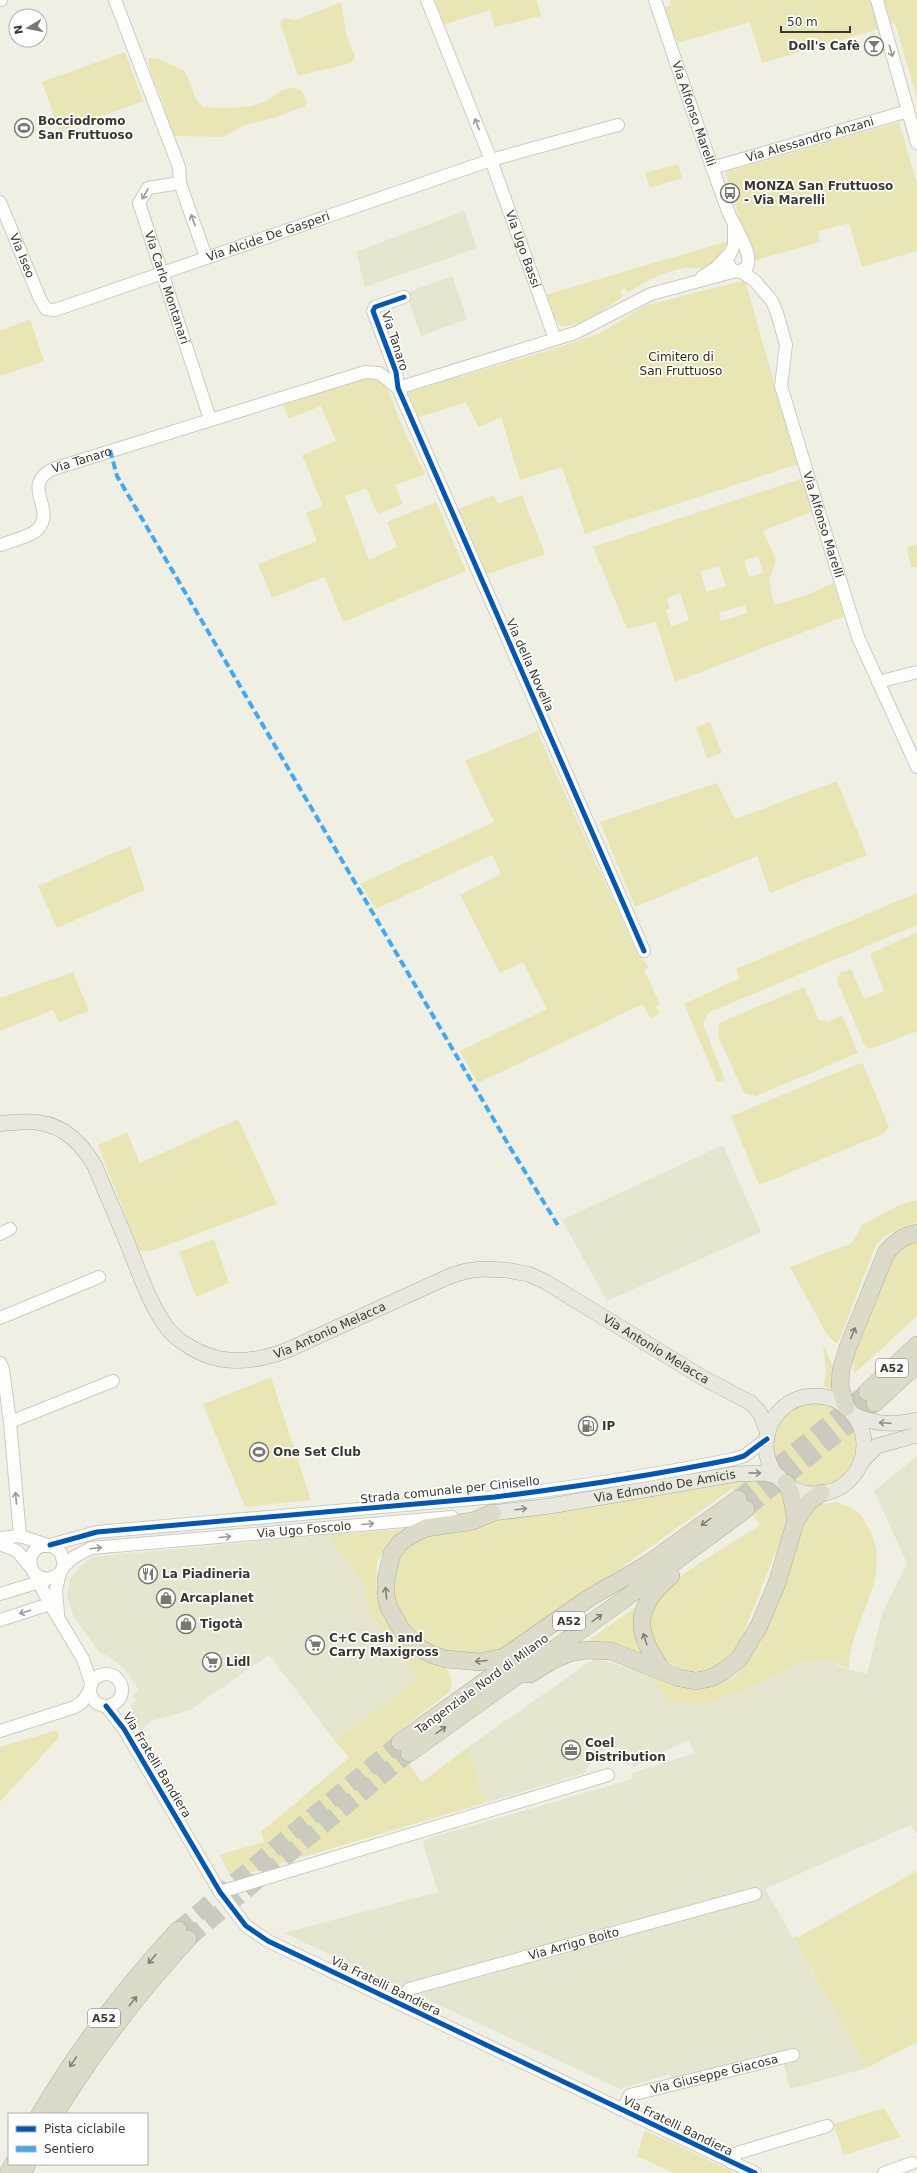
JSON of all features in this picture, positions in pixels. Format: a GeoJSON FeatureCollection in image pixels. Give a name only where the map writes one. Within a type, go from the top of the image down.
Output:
{"type":"FeatureCollection","features":[{"type":"Feature","properties":{"kind":"highway"},"geometry":{"type":"LineString","coordinates":[[850,1411],[840,1386],[841,1370],[854,1332],[886,1253],[894,1243],[906,1235],[917,1233]]}},
{"type":"Feature","properties":{"kind":"highway","name":"A52"},"geometry":{"type":"LineString","coordinates":[[917,1345],[871,1397],[917,1364]]}},
{"type":"Feature","properties":{"kind":"highway"},"geometry":{"type":"LineString","coordinates":[[782,1480],[791,1494],[796,1520]]}},
{"type":"Feature","properties":{"kind":"highway"},"geometry":{"type":"LineString","coordinates":[[520,1673],[530,1674],[553,1660],[570,1653],[586,1650],[611,1651],[680,1678],[696,1681],[710,1678],[724,1671],[739,1659],[759,1626],[771,1598],[796,1520],[808,1502],[821,1493]]}},
{"type":"Feature","properties":{"kind":"highway","name":"Tangenziale Nord di Milano"},"geometry":{"type":"LineString","coordinates":[[742,1504],[699,1544],[520,1673],[405,1747],[646,1565],[742,1504]]}},
{"type":"Feature","properties":{"kind":"highway"},"geometry":{"type":"LineString","coordinates":[[492,1513],[473,1520],[426,1528],[411,1535],[400,1543],[392,1554],[386,1579],[386,1596],[389,1608],[403,1632],[421,1649],[433,1655],[446,1659],[480,1662],[504,1657],[589,1598],[646,1565]]}},
{"type":"Feature","properties":{"kind":"highway"},"geometry":{"type":"LineString","coordinates":[[664,1672],[651,1654],[643,1639],[641,1625],[643,1611],[657,1588],[697,1554],[699,1544]]}},
{"type":"Feature","properties":{"kind":"highway","name":"A52"},"geometry":{"type":"LineString","coordinates":[[41,2113],[103,2020],[143,1969],[183,1934],[153,1978],[116,2024],[56,2113]]}},
{"type":"Feature","properties":{"kind":"main road","name":"Via Antonio Melacca"},"geometry":{"type":"LineString","coordinates":[[1,1122],[32,1122],[56,1127],[72,1136],[83,1147],[95,1166],[152,1303],[169,1330],[188,1346],[208,1356],[222,1360],[242,1361],[266,1358],[290,1349],[450,1276],[466,1271],[481,1269],[506,1270],[528,1274],[558,1288],[705,1379],[750,1403],[760,1413],[767,1436]]}},
{"type":"Feature","properties":{"kind":"main road"},"geometry":{"type":"LineString","coordinates":[[917,1420],[900,1424],[882,1424],[850,1411],[832,1399],[823,1396],[805,1397],[790,1403],[776,1415],[767,1436],[769,1460],[782,1480],[803,1492],[821,1493],[835,1489],[848,1481],[861,1462],[878,1446],[917,1435]]}},
{"type":"Feature","properties":{"kind":"main road","name":"Via Antonio Melacca"},"geometry":{"type":"LineString","coordinates":[[750,1403],[769,1406],[790,1403]]}},
{"type":"Feature","properties":{"kind":"main road"},"geometry":{"type":"LineString","coordinates":[[850,1411],[863,1435],[864,1444],[861,1462]]}},
{"type":"Feature","properties":{"kind":"main road","name":"Via Edmondo De Amicis"},"geometry":{"type":"LineString","coordinates":[[550,1506],[736,1474],[766,1473],[782,1480]]}},
{"type":"Feature","properties":{"kind":"main road","name":"Via Ugo Foscolo"},"geometry":{"type":"LineString","coordinates":[[492,1513],[550,1506]]}},
{"type":"Feature","properties":{"kind":"street"},"geometry":{"type":"LineString","coordinates":[[115,0],[179,167],[180,183],[206,257]]}},
{"type":"Feature","properties":{"kind":"street","name":"Via Ugo Bassi"},"geometry":{"type":"LineString","coordinates":[[427,0],[491,160],[555,339]]}},
{"type":"Feature","properties":{"kind":"street","name":"Via Alfonso Marelli"},"geometry":{"type":"LineString","coordinates":[[655,0],[712,168],[734,226],[744,242],[756,284]]}},
{"type":"Feature","properties":{"kind":"street"},"geometry":{"type":"LineString","coordinates":[[877,0],[917,143]]}},
{"type":"Feature","properties":{"kind":"street","name":"Via Alessandro Anzani"},"geometry":{"type":"LineString","coordinates":[[712,168],[908,112]]}},
{"type":"Feature","properties":{"kind":"street"},"geometry":{"type":"LineString","coordinates":[[491,160],[618,125]]}},
{"type":"Feature","properties":{"kind":"street","name":"Via Alcide De Gasperi"},"geometry":{"type":"LineString","coordinates":[[46,308],[55,310],[491,160]]}},
{"type":"Feature","properties":{"kind":"street","name":"Via Carlo Montanari"},"geometry":{"type":"LineString","coordinates":[[180,183],[148,188],[140,203],[210,419]]}},
{"type":"Feature","properties":{"kind":"street","name":"Via Iseo"},"geometry":{"type":"LineString","coordinates":[[0,202],[40,299],[46,308]]}},
{"type":"Feature","properties":{"kind":"street","name":"Via Alfonso Marelli"},"geometry":{"type":"LineString","coordinates":[[734,226],[735,237],[728,265],[756,284],[772,301],[778,313],[786,345],[781,379],[782,388],[858,637],[917,765]]}},
{"type":"Feature","properties":{"kind":"street"},"geometry":{"type":"LineString","coordinates":[[730,253],[742,250],[749,258],[747,267],[738,271]]}},
{"type":"Feature","properties":{"kind":"street","name":"Via Tanaro"},"geometry":{"type":"LineString","coordinates":[[689,284],[714,270],[730,253]]}},
{"type":"Feature","properties":{"kind":"street","name":"Via Tanaro"},"geometry":{"type":"LineString","coordinates":[[398,388],[555,339],[595,324],[631,302],[651,294],[738,271]]}},
{"type":"Feature","properties":{"kind":"street","name":"Via Tanaro"},"geometry":{"type":"LineString","coordinates":[[398,388],[396,372],[373,311],[375,307],[404,297]]}},
{"type":"Feature","properties":{"kind":"street","name":"Via Tanaro"},"geometry":{"type":"LineString","coordinates":[[0,545],[36,531],[42,523],[43,508],[37,486],[40,478],[45,472],[210,419],[365,372],[379,374],[398,388]]}},
{"type":"Feature","properties":{"kind":"street","name":"Via della Novella"},"geometry":{"type":"LineString","coordinates":[[398,388],[644,951]]}},
{"type":"Feature","properties":{"kind":"street"},"geometry":{"type":"LineString","coordinates":[[878,682],[917,672]]}},
{"type":"Feature","properties":{"kind":"street"},"geometry":{"type":"LineString","coordinates":[[0,1318],[99,1277]]}},
{"type":"Feature","properties":{"kind":"street"},"geometry":{"type":"LineString","coordinates":[[0,1363],[3,1369],[10,1422],[20,1536]]}},
{"type":"Feature","properties":{"kind":"street"},"geometry":{"type":"LineString","coordinates":[[10,1422],[113,1381]]}},
{"type":"Feature","properties":{"kind":"street","name":"Strada comunale per Cinisello"},"geometry":{"type":"LineString","coordinates":[[50,1545],[85,1534],[495,1497],[545,1491],[652,1474],[744,1456],[767,1436]]}},
{"type":"Feature","properties":{"kind":"street","name":"Via Ugo Foscolo"},"geometry":{"type":"LineString","coordinates":[[58,1573],[74,1557],[90,1548],[492,1513]]}},
{"type":"Feature","properties":{"kind":"street"},"geometry":{"type":"LineString","coordinates":[[0,1538],[20,1536],[50,1545],[61,1553],[64,1558],[58,1573],[39,1582],[0,1594]]}},
{"type":"Feature","properties":{"kind":"street","name":"Via Fratelli Bandiera"},"geometry":{"type":"LineString","coordinates":[[0,1544],[17,1551],[32,1570],[50,1604],[83,1659],[92,1698],[103,1705],[124,1729],[220,1892],[246,1926],[268,1941],[755,2173]]}},
{"type":"Feature","properties":{"kind":"street"},"geometry":{"type":"LineString","coordinates":[[50,1545],[38,1547],[33,1552],[30,1562],[32,1570],[42,1578],[58,1573]]}},
{"type":"Feature","properties":{"kind":"street","name":"Via Fratelli Bandiera"},"geometry":{"type":"LineString","coordinates":[[58,1573],[56,1590],[59,1617]]}},
{"type":"Feature","properties":{"kind":"street"},"geometry":{"type":"LineString","coordinates":[[0,1620],[50,1604]]}},
{"type":"Feature","properties":{"kind":"street","name":"Via Fratelli Bandiera"},"geometry":{"type":"LineString","coordinates":[[83,1659],[110,1673],[121,1683],[122,1689],[119,1700],[120,1715],[124,1729]]}},
{"type":"Feature","properties":{"kind":"street"},"geometry":{"type":"LineString","coordinates":[[66,1712],[82,1702],[90,1686],[99,1674],[110,1673]]}},
{"type":"Feature","properties":{"kind":"street","name":"Via Fratelli Bandiera"},"geometry":{"type":"LineString","coordinates":[[103,1705],[115,1704],[119,1700]]}},
{"type":"Feature","properties":{"kind":"street"},"geometry":{"type":"LineString","coordinates":[[0,1731],[66,1712],[103,1705]]}},
{"type":"Feature","properties":{"kind":"street"},"geometry":{"type":"LineString","coordinates":[[220,1892],[608,1775]]}},
{"type":"Feature","properties":{"kind":"street","name":"Via Arrigo Boito"},"geometry":{"type":"LineString","coordinates":[[399,2004],[409,1989],[755,1894]]}},
{"type":"Feature","properties":{"kind":"street","name":"Via Giuseppe Giacosa"},"geometry":{"type":"LineString","coordinates":[[622,2110],[630,2095],[793,2055]]}},
{"type":"Feature","properties":{"kind":"street"},"geometry":{"type":"LineString","coordinates":[[732,2163],[736,2153],[827,2126]]}},
{"type":"Feature","properties":{"kind":"street"},"geometry":{"type":"LineString","coordinates":[[884,2173],[912,2164]]}},
{"type":"Feature","properties":{"kind":"shaded area"},"geometry":{"type":"Polygon","coordinates":[[[464,211],[477,248],[365,287],[356,252],[464,211]]]}},
{"type":"Feature","properties":{"kind":"shaded area"},"geometry":{"type":"Polygon","coordinates":[[[452,276],[467,319],[421,336],[406,293],[452,276]]]}},
{"type":"Feature","properties":{"kind":"shaded area"},"geometry":{"type":"Polygon","coordinates":[[[723,1145],[761,1232],[607,1301],[562,1220],[723,1145]]]}},
{"type":"Feature","properties":{"kind":"shaded area"},"geometry":{"type":"Polygon","coordinates":[[[917,1456],[917,1834],[911,1825],[908,1826],[765,1889],[867,2068],[790,2089],[784,2064],[799,2060],[797,2048],[672,2082],[670,2074],[620,2089],[284,1933],[438,1892],[423,1844],[426,1839],[633,1779],[632,1773],[695,1753],[688,1740],[633,1767],[628,1756],[617,1748],[606,1750],[593,1758],[585,1773],[485,1803],[468,1747],[595,1658],[651,1675],[668,1701],[733,1695],[803,1662],[825,1659],[841,1667],[867,1674],[882,1614],[907,1563],[874,1491],[917,1456]]]}},
{"type":"Feature","properties":{"kind":"shaded area"},"geometry":{"type":"Polygon","coordinates":[[[328,1535],[365,1586],[367,1610],[418,1679],[335,1741],[269,1655],[190,1710],[151,1721],[140,1730],[133,1716],[131,1705],[136,1700],[133,1695],[139,1690],[125,1669],[108,1656],[99,1652],[73,1615],[67,1595],[70,1579],[80,1566],[91,1557],[328,1535]]]}},
{"type":"Feature","properties":{"kind":"green space"},"geometry":{"type":"Polygon","coordinates":[[[438,0],[537,0],[541,16],[495,27],[490,10],[443,25],[433,2],[438,0]]]}},
{"type":"Feature","properties":{"kind":"green space"},"geometry":{"type":"Polygon","coordinates":[[[670,0],[873,0],[879,29],[762,63],[750,22],[678,43],[663,8],[671,5],[670,0]]]}},
{"type":"Feature","properties":{"kind":"green space"},"geometry":{"type":"Polygon","coordinates":[[[880,0],[917,0],[917,98],[895,23],[888,25],[880,0]]]}},
{"type":"Feature","properties":{"kind":"green space"},"geometry":{"type":"Polygon","coordinates":[[[341,2],[347,37],[355,56],[351,63],[298,76],[280,22],[285,18],[296,20],[341,2]]]}},
{"type":"Feature","properties":{"kind":"green space"},"geometry":{"type":"Polygon","coordinates":[[[125,52],[143,101],[60,132],[42,82],[125,52]]]}},
{"type":"Feature","properties":{"kind":"green space"},"geometry":{"type":"Polygon","coordinates":[[[148,58],[159,59],[185,71],[197,101],[204,107],[233,108],[256,105],[290,88],[299,90],[307,101],[305,106],[274,118],[245,125],[223,137],[175,136],[170,127],[161,97],[151,74],[148,58]]]}},
{"type":"Feature","properties":{"kind":"green space"},"geometry":{"type":"Polygon","coordinates":[[[899,122],[917,184],[917,251],[862,267],[849,223],[818,231],[820,242],[753,261],[725,172],[899,122]]]}},
{"type":"Feature","properties":{"kind":"green space"},"geometry":{"type":"Polygon","coordinates":[[[678,164],[682,178],[650,188],[645,173],[678,164]]]}},
{"type":"Feature","properties":{"kind":"green space"},"geometry":{"type":"Polygon","coordinates":[[[728,241],[718,258],[710,266],[701,269],[686,268],[671,271],[648,281],[628,293],[625,288],[620,291],[623,296],[594,316],[578,323],[561,326],[555,319],[545,295],[728,241]]]}},
{"type":"Feature","properties":{"kind":"green space","name":"Cimitero di San Fruttuoso"},"geometry":{"type":"Polygon","coordinates":[[[745,280],[779,400],[801,463],[585,534],[562,467],[520,480],[501,417],[478,427],[466,402],[417,418],[407,392],[550,350],[601,333],[644,306],[745,280]]]}},
{"type":"Feature","properties":{"kind":"green space"},"geometry":{"type":"Polygon","coordinates":[[[30,319],[44,361],[0,376],[0,331],[30,319]]]}},
{"type":"Feature","properties":{"kind":"green space"},"geometry":{"type":"Polygon","coordinates":[[[366,377],[373,378],[386,385],[404,431],[425,474],[395,485],[403,504],[378,514],[366,488],[345,496],[369,560],[397,547],[387,522],[436,502],[466,571],[343,622],[325,577],[272,598],[258,564],[317,541],[306,513],[323,506],[302,455],[336,441],[321,406],[288,419],[283,403],[366,377]]]}},
{"type":"Feature","properties":{"kind":"green space"},"geometry":{"type":"Polygon","coordinates":[[[803,478],[811,512],[763,531],[776,560],[769,580],[774,605],[804,596],[833,583],[845,616],[675,682],[656,622],[627,629],[593,547],[803,478]],[[758,556],[744,561],[749,577],[763,573],[758,556]],[[719,566],[700,572],[707,592],[726,586],[719,566]],[[680,593],[667,598],[670,609],[666,610],[671,626],[689,620],[680,593]],[[745,605],[719,613],[721,621],[747,613],[745,605]]]}},
{"type":"Feature","properties":{"kind":"green space"},"geometry":{"type":"Polygon","coordinates":[[[494,495],[498,504],[522,495],[545,554],[485,575],[456,510],[494,495]]]}},
{"type":"Feature","properties":{"kind":"green space"},"geometry":{"type":"Polygon","coordinates":[[[917,544],[917,567],[911,568],[907,547],[917,544]]]}},
{"type":"Feature","properties":{"kind":"green space"},"geometry":{"type":"Polygon","coordinates":[[[710,722],[722,753],[707,758],[696,727],[710,722]]]}},
{"type":"Feature","properties":{"kind":"green space"},"geometry":{"type":"Polygon","coordinates":[[[539,730],[540,738],[638,955],[649,967],[644,970],[660,1004],[656,1006],[660,1014],[650,1018],[643,1004],[478,1083],[460,1051],[547,1009],[523,962],[500,973],[460,895],[501,874],[492,855],[376,909],[360,884],[494,822],[465,761],[539,730]]]}},
{"type":"Feature","properties":{"kind":"green space"},"geometry":{"type":"Polygon","coordinates":[[[837,781],[867,855],[770,893],[757,856],[635,907],[600,822],[717,783],[735,819],[837,781]]]}},
{"type":"Feature","properties":{"kind":"green space"},"geometry":{"type":"Polygon","coordinates":[[[130,846],[145,890],[57,928],[38,886],[130,846]]]}},
{"type":"Feature","properties":{"kind":"green space"},"geometry":{"type":"Polygon","coordinates":[[[917,893],[917,925],[708,1013],[703,1024],[725,1080],[717,1082],[684,1004],[740,978],[736,969],[917,893]]]}},
{"type":"Feature","properties":{"kind":"green space"},"geometry":{"type":"Polygon","coordinates":[[[917,932],[917,1031],[870,1049],[865,1047],[837,981],[840,973],[851,969],[864,999],[884,991],[870,954],[917,932]]]}},
{"type":"Feature","properties":{"kind":"green space"},"geometry":{"type":"Polygon","coordinates":[[[73,972],[89,1011],[59,1022],[53,1010],[0,1031],[0,998],[73,972]]]}},
{"type":"Feature","properties":{"kind":"green space"},"geometry":{"type":"Polygon","coordinates":[[[804,987],[819,1020],[828,1022],[842,1015],[858,1053],[756,1096],[744,1093],[718,1036],[719,1023],[804,987]]]}},
{"type":"Feature","properties":{"kind":"green space"},"geometry":{"type":"Polygon","coordinates":[[[860,1063],[863,1064],[889,1127],[883,1134],[759,1185],[731,1116],[860,1063]]]}},
{"type":"Feature","properties":{"kind":"green space"},"geometry":{"type":"Polygon","coordinates":[[[238,1119],[277,1204],[151,1251],[139,1251],[98,1145],[127,1132],[140,1163],[238,1119]]]}},
{"type":"Feature","properties":{"kind":"green space"},"geometry":{"type":"Polygon","coordinates":[[[917,1200],[917,1222],[884,1236],[875,1247],[838,1343],[835,1343],[826,1333],[790,1267],[852,1243],[862,1225],[901,1204],[917,1200]]]}},
{"type":"Feature","properties":{"kind":"green space"},"geometry":{"type":"Polygon","coordinates":[[[214,1239],[229,1283],[196,1297],[179,1252],[214,1239]]]}},
{"type":"Feature","properties":{"kind":"green space"},"geometry":{"type":"Polygon","coordinates":[[[917,1239],[917,1316],[854,1374],[853,1353],[896,1248],[917,1239]]]}},
{"type":"Feature","properties":{"kind":"green space"},"geometry":{"type":"Polygon","coordinates":[[[823,1344],[833,1367],[833,1389],[823,1387],[826,1373],[823,1344]]]}},
{"type":"Feature","properties":{"kind":"green space","name":"One Set Club"},"geometry":{"type":"Polygon","coordinates":[[[271,1377],[311,1500],[245,1507],[203,1404],[271,1377]]]}},
{"type":"Feature","properties":{"kind":"green space"},"geometry":{"type":"Polygon","coordinates":[[[816,1401],[833,1404],[847,1414],[857,1428],[860,1445],[857,1462],[847,1476],[833,1486],[816,1489],[799,1486],[785,1476],[775,1462],[772,1445],[775,1428],[785,1414],[799,1404],[816,1401]]]}},
{"type":"Feature","properties":{"kind":"green space"},"geometry":{"type":"Polygon","coordinates":[[[756,1479],[772,1484],[781,1491],[786,1501],[790,1517],[738,1647],[720,1663],[702,1670],[685,1670],[670,1663],[658,1651],[651,1635],[651,1617],[658,1597],[675,1580],[760,1525],[733,1488],[504,1651],[479,1658],[455,1656],[429,1645],[412,1632],[397,1608],[391,1586],[398,1558],[407,1544],[443,1529],[703,1484],[756,1479]]]}},
{"type":"Feature","properties":{"kind":"green space"},"geometry":{"type":"Polygon","coordinates":[[[837,1502],[852,1508],[864,1519],[876,1547],[877,1564],[874,1582],[851,1651],[849,1669],[825,1659],[803,1662],[733,1695],[699,1705],[668,1701],[651,1676],[680,1688],[703,1688],[722,1683],[736,1676],[760,1643],[806,1516],[814,1505],[837,1502]]]}},
{"type":"Feature","properties":{"kind":"green space"},"geometry":{"type":"Polygon","coordinates":[[[401,1529],[377,1561],[376,1588],[391,1629],[400,1638],[435,1663],[447,1669],[451,1678],[452,1686],[448,1693],[390,1738],[422,1782],[468,1747],[485,1803],[232,1878],[219,1855],[264,1842],[261,1832],[349,1758],[335,1741],[418,1679],[367,1610],[365,1586],[328,1535],[401,1529]]]}},
{"type":"Feature","properties":{"kind":"green space"},"geometry":{"type":"Polygon","coordinates":[[[637,1606],[645,1656],[590,1645],[589,1640],[637,1606]]]}},
{"type":"Feature","properties":{"kind":"green space"},"geometry":{"type":"Polygon","coordinates":[[[57,1730],[59,1737],[0,1802],[0,1747],[57,1730]]]}},
{"type":"Feature","properties":{"kind":"green space"},"geometry":{"type":"Polygon","coordinates":[[[917,1871],[917,2042],[867,2068],[793,1937],[800,1936],[917,1871]]]}},
{"type":"Feature","properties":{"kind":"green space"},"geometry":{"type":"Polygon","coordinates":[[[884,2108],[901,2137],[844,2155],[833,2124],[884,2108]]]}},
{"type":"Feature","properties":{"kind":"green space"},"geometry":{"type":"Polygon","coordinates":[[[645,2130],[736,2173],[674,2173],[637,2156],[645,2130]]]}},
{"type":"Feature","properties":{"kind":"tunnel"},"geometry":{"type":"LineString","coordinates":[[738,1499],[867,1392]]}},
{"type":"Feature","properties":{"kind":"tunnel"},"geometry":{"type":"LineString","coordinates":[[746,1509],[875,1403]]}},
{"type":"Feature","properties":{"kind":"tunnel"},"geometry":{"type":"LineString","coordinates":[[178,1930],[400,1742]]}},
{"type":"Feature","properties":{"kind":"tunnel"},"geometry":{"type":"LineString","coordinates":[[188,1939],[409,1753]]}},
{"type":"Feature","properties":{"kind":"marked path"},"geometry":{"type":"LineString","coordinates":[[110,450],[117,476],[511,1149],[559,1227]]}},
{"type":"Feature","properties":{"kind":"cycle path"},"geometry":{"type":"LineString","coordinates":[[404,297],[375,307],[373,311],[396,372],[398,388],[644,951]]}},
{"type":"Feature","properties":{"kind":"cycle path"},"geometry":{"type":"LineString","coordinates":[[50,1545],[97,1532],[495,1497],[585,1485],[734,1459],[744,1456],[767,1439]]}},
{"type":"Feature","properties":{"kind":"cycle path"},"geometry":{"type":"LineString","coordinates":[[106,1706],[124,1729],[220,1892],[246,1926],[268,1941],[755,2173]]}},
{"type":"Feature","properties":{"kind":"place","name":"Doll's Cafè"},"geometry":{"type":"Point","coordinates":[874,46]}},
{"type":"Feature","properties":{"kind":"place","name":"Bocciodromo San Fruttuoso"},"geometry":{"type":"Point","coordinates":[24,128]}},
{"type":"Feature","properties":{"kind":"place","name":"MONZA San Fruttuoso - Via Marelli"},"geometry":{"type":"Point","coordinates":[730,193]}},
{"type":"Feature","properties":{"kind":"place","name":"IP"},"geometry":{"type":"Point","coordinates":[588,1426]}},
{"type":"Feature","properties":{"kind":"place","name":"One Set Club"},"geometry":{"type":"Point","coordinates":[259,1452]}},
{"type":"Feature","properties":{"kind":"place","name":"La Piadineria"},"geometry":{"type":"Point","coordinates":[148,1574]}},
{"type":"Feature","properties":{"kind":"place","name":"Arcaplanet"},"geometry":{"type":"Point","coordinates":[166,1598]}},
{"type":"Feature","properties":{"kind":"place","name":"Tigotà"},"geometry":{"type":"Point","coordinates":[186,1624]}},
{"type":"Feature","properties":{"kind":"place","name":"C+C Cash and Carry Maxigross"},"geometry":{"type":"Point","coordinates":[315,1645]}},
{"type":"Feature","properties":{"kind":"place","name":"Lidl"},"geometry":{"type":"Point","coordinates":[212,1662]}},
{"type":"Feature","properties":{"kind":"place","name":"Coel Distribution"},"geometry":{"type":"Point","coordinates":[571,1750]}}]}
